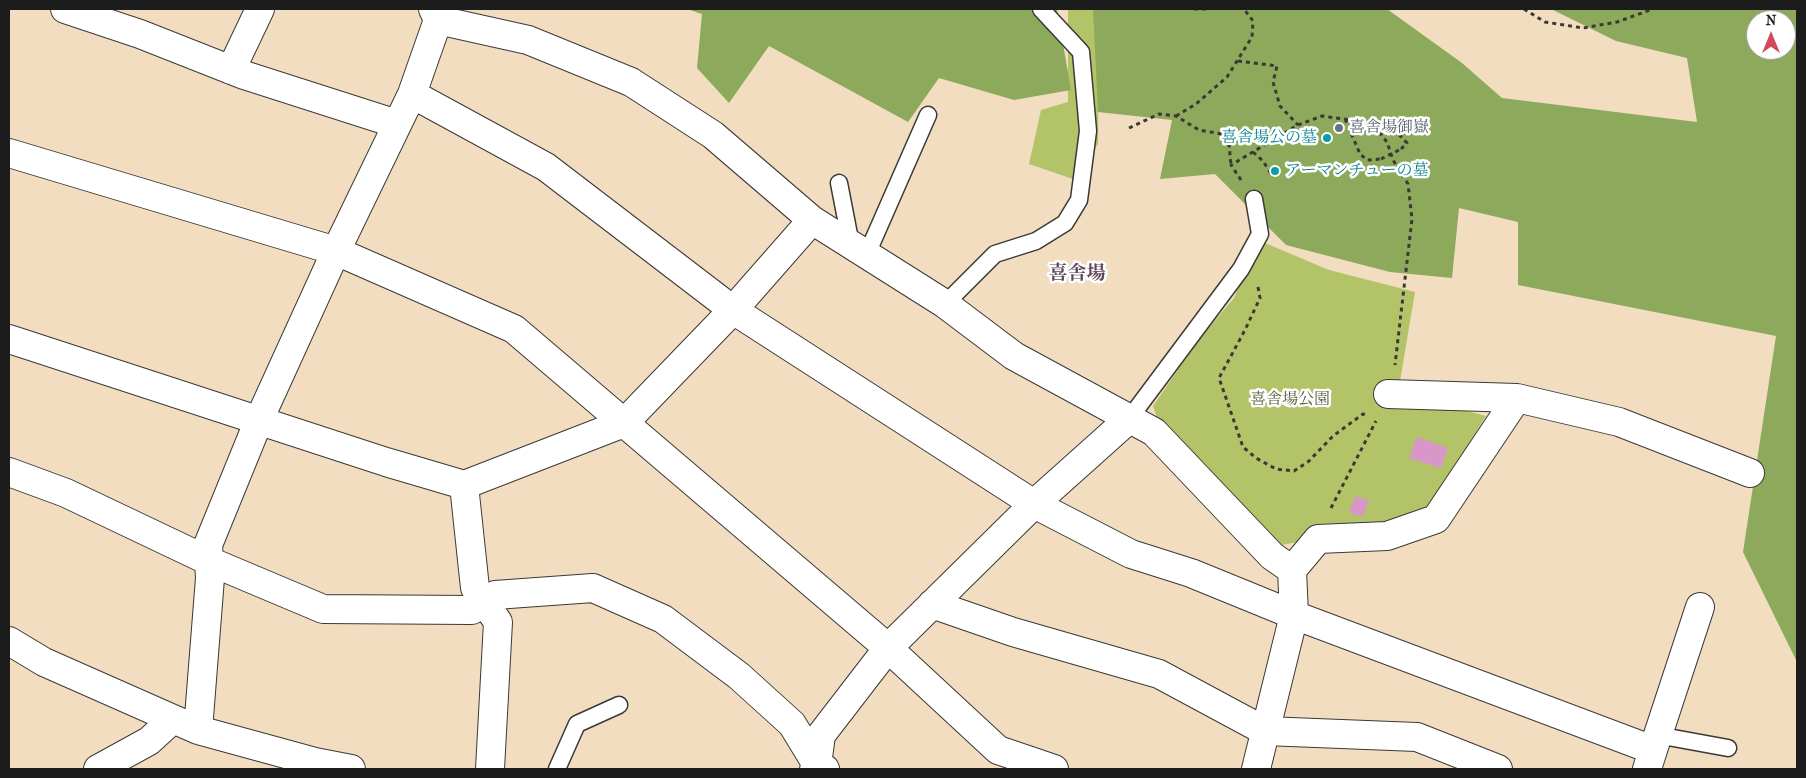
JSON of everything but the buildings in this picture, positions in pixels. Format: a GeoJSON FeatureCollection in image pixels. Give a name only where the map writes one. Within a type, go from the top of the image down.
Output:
{"type":"FeatureCollection","features":[{"type":"Feature","properties":{"kind":"street"},"geometry":{"type":"LineString","coordinates":[[65,9],[140,34],[231,70],[397,124]]}},
{"type":"Feature","properties":{"kind":"street"},"geometry":{"type":"LineString","coordinates":[[231,70],[260,9]]}},
{"type":"Feature","properties":{"kind":"street"},"geometry":{"type":"LineString","coordinates":[[186,724],[210,578],[208,545],[259,420],[336,251],[412,94],[435,14],[528,40],[630,82],[713,135],[812,220],[945,304],[1014,356],[1154,432],[1272,556],[1292,570]]}},
{"type":"Feature","properties":{"kind":"street"},"geometry":{"type":"LineString","coordinates":[[412,94],[546,167],[733,310],[1034,504],[1132,554],[1192,574],[1294,615],[1652,751],[1700,607]]}},
{"type":"Feature","properties":{"kind":"street"},"geometry":{"type":"LineString","coordinates":[[9,153],[336,251],[514,329],[888,648],[998,750],[1054,769]]}},
{"type":"Feature","properties":{"kind":"street"},"geometry":{"type":"LineString","coordinates":[[9,339],[386,462],[464,485],[624,423],[733,310],[812,220]]}},
{"type":"Feature","properties":{"kind":"street"},"geometry":{"type":"LineString","coordinates":[[1256,769],[1294,615],[1292,570],[1318,539],[1387,536],[1436,519],[1517,398]]}},
{"type":"Feature","properties":{"kind":"street"},"geometry":{"type":"LineString","coordinates":[[1383,405],[1517,398],[1619,422],[1750,472]]}},
{"type":"Feature","properties":{"kind":"street"},"geometry":{"type":"LineString","coordinates":[[818,768],[821,735],[888,648],[1034,504],[1129,419]]}},
{"type":"Feature","properties":{"kind":"street"},"geometry":{"type":"LineString","coordinates":[[9,472],[66,492],[209,561],[323,609],[472,610],[495,595],[593,588],[663,619],[740,676],[792,724],[818,768]]}},
{"type":"Feature","properties":{"kind":"street"},"geometry":{"type":"LineString","coordinates":[[464,485],[475,588],[498,622],[490,769]]}},
{"type":"Feature","properties":{"kind":"street"},"geometry":{"type":"LineString","coordinates":[[932,604],[1013,632],[1159,674],[1265,731],[1417,737],[1498,769]]}},
{"type":"Feature","properties":{"kind":"street"},"geometry":{"type":"LineString","coordinates":[[9,640],[44,662],[186,724],[313,766],[351,769]]}},
{"type":"Feature","properties":{"kind":"street"},"geometry":{"type":"LineString","coordinates":[[98,769],[186,724]]}},
{"type":"Feature","properties":{"kind":"lane"},"geometry":{"type":"LineString","coordinates":[[945,304],[995,254],[1036,242],[1065,222],[1079,200],[1088,131],[1081,52],[1041,9]]}},
{"type":"Feature","properties":{"kind":"lane"},"geometry":{"type":"LineString","coordinates":[[859,249],[928,116]]}},
{"type":"Feature","properties":{"kind":"lane"},"geometry":{"type":"LineString","coordinates":[[839,183],[859,249]]}},
{"type":"Feature","properties":{"kind":"lane"},"geometry":{"type":"LineString","coordinates":[[1129,419],[1241,269],[1244,260],[1260,234],[1254,199]]}},
{"type":"Feature","properties":{"kind":"lane"},"geometry":{"type":"LineString","coordinates":[[557,769],[577,724],[618,705]]}},
{"type":"Feature","properties":{"kind":"lane"},"geometry":{"type":"LineString","coordinates":[[1652,751],[1728,748]]}},
{"type":"Feature","properties":{"kind":"path"},"geometry":{"type":"LineString","coordinates":[[1194,9],[1209,9]]}},
{"type":"Feature","properties":{"kind":"path"},"geometry":{"type":"LineString","coordinates":[[1176,116],[1196,104],[1227,77],[1238,61],[1252,37],[1253,21],[1244,9]]}},
{"type":"Feature","properties":{"kind":"path"},"geometry":{"type":"LineString","coordinates":[[1524,9],[1545,22],[1584,28],[1617,22],[1653,9]]}},
{"type":"Feature","properties":{"kind":"path"},"geometry":{"type":"LineString","coordinates":[[1238,61],[1277,66],[1273,82],[1280,106],[1298,125]]}},
{"type":"Feature","properties":{"kind":"path"},"geometry":{"type":"LineString","coordinates":[[1129,128],[1159,114],[1176,116],[1199,130],[1222,134],[1229,144],[1231,165],[1254,199]]}},
{"type":"Feature","properties":{"kind":"path"},"geometry":{"type":"LineString","coordinates":[[1231,165],[1298,125],[1322,116],[1372,123],[1387,142],[1393,160],[1408,184],[1412,219],[1406,282]]}},
{"type":"Feature","properties":{"kind":"path"},"geometry":{"type":"LineString","coordinates":[[1345,118],[1360,154],[1367,160],[1381,159],[1401,149],[1407,143],[1388,123]]}},
{"type":"Feature","properties":{"kind":"path"},"geometry":{"type":"LineString","coordinates":[[1253,152],[1264,161],[1273,178]]}},
{"type":"Feature","properties":{"kind":"path"},"geometry":{"type":"LineString","coordinates":[[1244,260],[1255,275],[1260,298],[1246,330],[1219,378],[1243,447],[1276,470],[1294,471],[1309,461],[1333,436],[1363,414],[1383,405]]}},
{"type":"Feature","properties":{"kind":"green space"},"geometry":{"type":"Polygon","coordinates":[[[687,9],[1057,9],[1071,90],[1014,100],[939,78],[908,122],[769,46],[729,103],[697,68],[702,14],[687,9]]]}},
{"type":"Feature","properties":{"kind":"green space"},"geometry":{"type":"Polygon","coordinates":[[[1068,9],[1099,9],[1098,144],[1073,179],[1029,164],[1041,110],[1068,102],[1068,9]]]}},
{"type":"Feature","properties":{"kind":"green space"},"geometry":{"type":"Polygon","coordinates":[[[1093,9],[1387,9],[1462,63],[1502,98],[1697,122],[1687,58],[1616,41],[1551,9],[1797,9],[1797,662],[1743,552],[1776,336],[1518,285],[1518,222],[1459,208],[1452,278],[1390,272],[1286,245],[1215,174],[1160,179],[1172,120],[1098,112],[1093,9]]]}},
{"type":"Feature","properties":{"kind":"green space","name":"喜舎場公園"},"geometry":{"type":"Polygon","coordinates":[[[1258,240],[1329,270],[1415,292],[1398,393],[1486,416],[1427,511],[1395,523],[1282,545],[1269,538],[1158,421],[1153,406],[1199,339],[1234,298],[1258,240]]]}},
{"type":"Feature","properties":{"kind":"place","name":"喜舎場御嶽"},"geometry":{"type":"Point","coordinates":[1339,128]}},
{"type":"Feature","properties":{"kind":"place","name":"喜舎場公の墓"},"geometry":{"type":"Point","coordinates":[1327,138]}},
{"type":"Feature","properties":{"kind":"place","name":"アーマンチューの墓"},"geometry":{"type":"Point","coordinates":[1275,171]}},
{"type":"Feature","properties":{"kind":"district","name":"喜舎場"},"geometry":{"type":"Point","coordinates":[1077,274]}}]}
